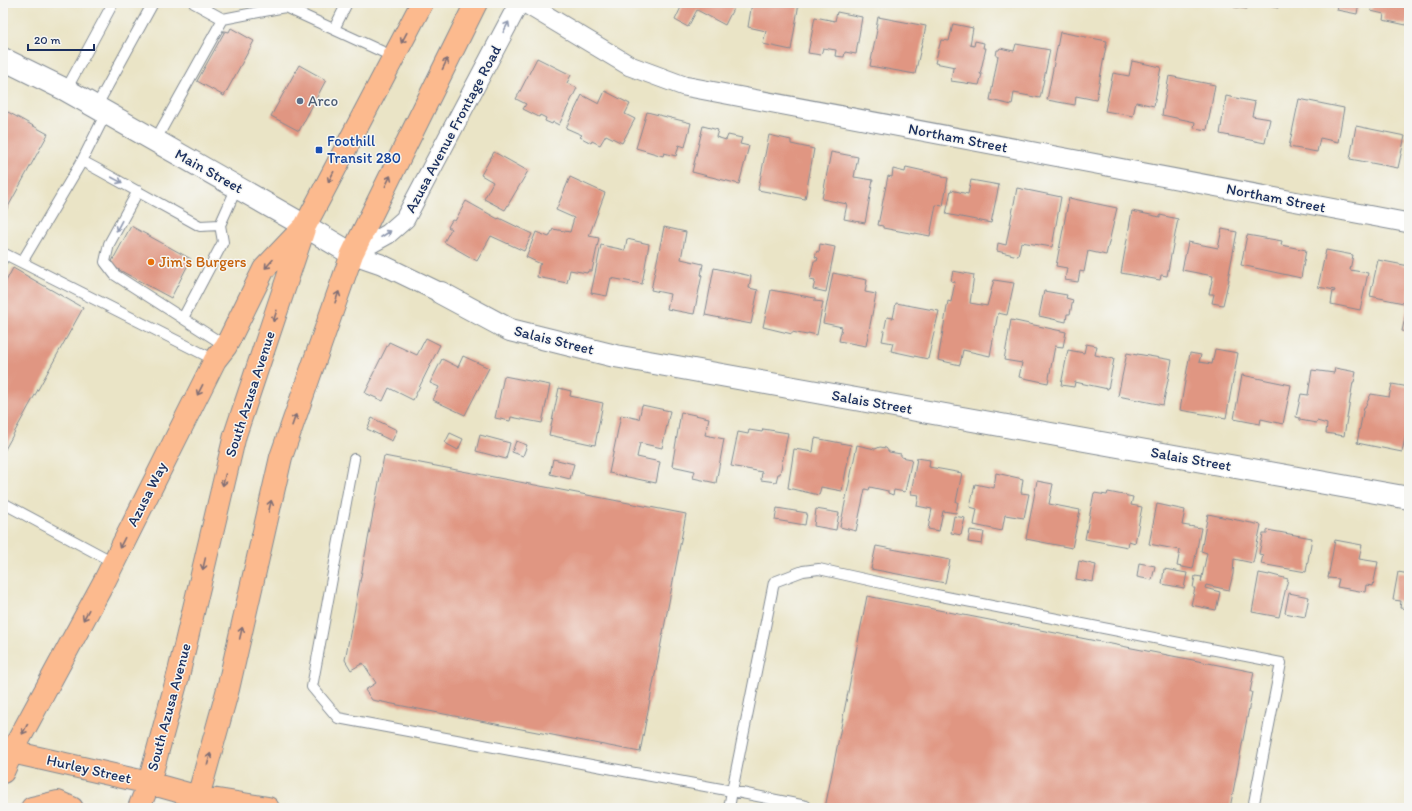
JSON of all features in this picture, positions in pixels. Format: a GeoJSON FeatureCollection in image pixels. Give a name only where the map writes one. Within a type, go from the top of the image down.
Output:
{"type":"FeatureCollection","features":[{"type":"Feature","properties":{"kind":"main road","name":"South Azusa Avenue"},"geometry":{"type":"LineString","coordinates":[[139,808],[149,782],[178,676],[235,435],[305,226],[422,3]]}},
{"type":"Feature","properties":{"kind":"main road"},"geometry":{"type":"LineString","coordinates":[[197,802],[228,689],[281,457],[352,254],[476,3]]}},
{"type":"Feature","properties":{"kind":"main road","name":"Azusa Way"},"geometry":{"type":"LineString","coordinates":[[3,772],[8,751],[113,562],[264,269],[305,226]]}},
{"type":"Feature","properties":{"kind":"main road","name":"Hurley Street"},"geometry":{"type":"LineString","coordinates":[[8,751],[149,782],[197,802],[268,808]]}},
{"type":"Feature","properties":{"kind":"main road"},"geometry":{"type":"LineString","coordinates":[[32,808],[58,802],[72,808]]}},
{"type":"Feature","properties":{"kind":"street","name":"Azusa Avenue Frontage Road"},"geometry":{"type":"LineString","coordinates":[[352,254],[388,234],[405,219],[519,3]]}},
{"type":"Feature","properties":{"kind":"street","name":"Northam Street"},"geometry":{"type":"LineString","coordinates":[[525,3],[630,66],[684,86],[1409,223]]}},
{"type":"Feature","properties":{"kind":"street","name":"Main Street"},"geometry":{"type":"LineString","coordinates":[[3,59],[66,90],[238,187],[352,254]]}},
{"type":"Feature","properties":{"kind":"street","name":"Salais Street"},"geometry":{"type":"LineString","coordinates":[[352,254],[380,264],[441,293],[510,330],[615,356],[1409,498]]}},
{"type":"Feature","properties":{"kind":"lane"},"geometry":{"type":"LineString","coordinates":[[66,90],[113,3]]}},
{"type":"Feature","properties":{"kind":"lane"},"geometry":{"type":"LineString","coordinates":[[22,262],[82,161],[101,110],[153,3]]}},
{"type":"Feature","properties":{"kind":"lane"},"geometry":{"type":"LineString","coordinates":[[194,3],[223,19],[286,5],[334,30],[394,58]]}},
{"type":"Feature","properties":{"kind":"lane"},"geometry":{"type":"LineString","coordinates":[[334,30],[347,3]]}},
{"type":"Feature","properties":{"kind":"lane"},"geometry":{"type":"LineString","coordinates":[[155,141],[223,19]]}},
{"type":"Feature","properties":{"kind":"lane"},"geometry":{"type":"LineString","coordinates":[[82,161],[200,226],[220,225]]}},
{"type":"Feature","properties":{"kind":"lane"},"geometry":{"type":"LineString","coordinates":[[183,318],[223,242],[220,225],[238,187]]}},
{"type":"Feature","properties":{"kind":"lane"},"geometry":{"type":"LineString","coordinates":[[138,191],[110,244],[105,262],[115,275],[183,318],[220,353]]}},
{"type":"Feature","properties":{"kind":"lane"},"geometry":{"type":"LineString","coordinates":[[3,259],[5,254],[220,353]]}},
{"type":"Feature","properties":{"kind":"lane"},"geometry":{"type":"LineString","coordinates":[[354,459],[312,687],[338,718],[806,806]]}},
{"type":"Feature","properties":{"kind":"lane"},"geometry":{"type":"LineString","coordinates":[[3,503],[113,562]]}},
{"type":"Feature","properties":{"kind":"lane"},"geometry":{"type":"LineString","coordinates":[[729,808],[774,582],[803,571],[820,570],[936,595],[1281,664],[1253,808]]}},
{"type":"Feature","properties":{"kind":"building"},"geometry":{"type":"Polygon","coordinates":[[[610,3],[624,3],[621,8],[610,3]]]}},
{"type":"Feature","properties":{"kind":"building"},"geometry":{"type":"Polygon","coordinates":[[[683,3],[736,3],[725,25],[697,10],[688,27],[675,20],[683,3]]]}},
{"type":"Feature","properties":{"kind":"building"},"geometry":{"type":"Polygon","coordinates":[[[752,3],[799,3],[791,50],[763,44],[766,31],[748,27],[752,3]]]}},
{"type":"Feature","properties":{"kind":"building"},"geometry":{"type":"Polygon","coordinates":[[[1235,3],[1248,3],[1247,9],[1234,7],[1235,3]]]}},
{"type":"Feature","properties":{"kind":"building"},"geometry":{"type":"Polygon","coordinates":[[[1255,3],[1279,3],[1278,8],[1255,3]]]}},
{"type":"Feature","properties":{"kind":"building"},"geometry":{"type":"Polygon","coordinates":[[[1329,3],[1359,3],[1357,14],[1337,10],[1338,6],[1329,3]]]}},
{"type":"Feature","properties":{"kind":"building"},"geometry":{"type":"Polygon","coordinates":[[[1373,3],[1409,3],[1409,12],[1406,25],[1383,20],[1384,14],[1371,11],[1373,3]]]}},
{"type":"Feature","properties":{"kind":"building"},"geometry":{"type":"Polygon","coordinates":[[[837,12],[862,17],[856,54],[845,52],[844,57],[835,56],[836,50],[823,48],[821,55],[808,53],[815,17],[835,21],[837,12]]]}},
{"type":"Feature","properties":{"kind":"building"},"geometry":{"type":"Polygon","coordinates":[[[878,17],[926,26],[915,74],[870,66],[878,17]]]}},
{"type":"Feature","properties":{"kind":"building"},"geometry":{"type":"Polygon","coordinates":[[[953,24],[973,28],[970,45],[974,46],[975,41],[984,43],[983,48],[986,48],[979,85],[951,81],[953,68],[955,67],[935,63],[941,40],[949,41],[953,24]]]}},
{"type":"Feature","properties":{"kind":"building"},"geometry":{"type":"Polygon","coordinates":[[[231,28],[254,41],[224,96],[197,81],[225,31],[229,32],[231,28]]]}},
{"type":"Feature","properties":{"kind":"building"},"geometry":{"type":"Polygon","coordinates":[[[1060,32],[1107,41],[1096,100],[1076,96],[1075,105],[1047,100],[1060,32]]]}},
{"type":"Feature","properties":{"kind":"building"},"geometry":{"type":"Polygon","coordinates":[[[1016,44],[1050,50],[1040,98],[1014,93],[1012,105],[990,100],[998,56],[996,56],[997,50],[1000,48],[1014,51],[1016,44]]]}},
{"type":"Feature","properties":{"kind":"building"},"geometry":{"type":"Polygon","coordinates":[[[537,58],[571,75],[567,83],[577,88],[559,125],[553,122],[552,124],[545,121],[546,118],[540,115],[539,117],[523,109],[526,104],[516,99],[537,58]]]}},
{"type":"Feature","properties":{"kind":"building"},"geometry":{"type":"Polygon","coordinates":[[[1132,61],[1161,67],[1154,106],[1136,102],[1133,116],[1105,111],[1113,73],[1129,76],[1132,61]]]}},
{"type":"Feature","properties":{"kind":"building"},"geometry":{"type":"Polygon","coordinates":[[[299,65],[326,80],[299,131],[271,116],[299,65]]]}},
{"type":"Feature","properties":{"kind":"building"},"geometry":{"type":"Polygon","coordinates":[[[1169,76],[1215,85],[1207,130],[1194,128],[1195,122],[1162,115],[1169,76]]]}},
{"type":"Feature","properties":{"kind":"building"},"geometry":{"type":"Polygon","coordinates":[[[605,91],[630,104],[625,114],[635,119],[622,143],[606,135],[600,145],[592,141],[591,143],[580,137],[582,135],[566,128],[582,95],[599,104],[605,91]]]}},
{"type":"Feature","properties":{"kind":"building"},"geometry":{"type":"Polygon","coordinates":[[[1226,96],[1255,102],[1252,116],[1270,119],[1265,143],[1220,134],[1226,96]]]}},
{"type":"Feature","properties":{"kind":"building"},"geometry":{"type":"Polygon","coordinates":[[[1299,99],[1344,108],[1338,142],[1320,138],[1317,152],[1289,147],[1299,99]]]}},
{"type":"Feature","properties":{"kind":"building"},"geometry":{"type":"Polygon","coordinates":[[[8,112],[48,134],[3,216],[3,120],[8,112]]]}},
{"type":"Feature","properties":{"kind":"building"},"geometry":{"type":"Polygon","coordinates":[[[647,112],[691,123],[685,147],[679,145],[676,156],[664,153],[663,156],[636,148],[647,112]]]}},
{"type":"Feature","properties":{"kind":"building"},"geometry":{"type":"Polygon","coordinates":[[[703,126],[718,130],[716,137],[726,140],[728,135],[742,138],[740,144],[749,146],[739,184],[692,172],[703,126]]]}},
{"type":"Feature","properties":{"kind":"building"},"geometry":{"type":"Polygon","coordinates":[[[1356,126],[1405,136],[1398,168],[1350,159],[1356,126]]]}},
{"type":"Feature","properties":{"kind":"building"},"geometry":{"type":"Polygon","coordinates":[[[769,135],[791,140],[791,144],[814,149],[805,199],[758,190],[769,135]]]}},
{"type":"Feature","properties":{"kind":"building"},"geometry":{"type":"Polygon","coordinates":[[[494,152],[528,171],[505,210],[484,199],[493,182],[481,175],[494,152]]]}},
{"type":"Feature","properties":{"kind":"building"},"geometry":{"type":"Polygon","coordinates":[[[831,152],[858,157],[854,177],[873,180],[865,223],[844,219],[847,204],[822,199],[831,152]]]}},
{"type":"Feature","properties":{"kind":"building"},"geometry":{"type":"Polygon","coordinates":[[[906,167],[942,175],[942,177],[948,178],[943,206],[936,205],[930,236],[883,228],[883,226],[878,225],[888,176],[892,177],[893,169],[905,172],[906,167]]]}},
{"type":"Feature","properties":{"kind":"building"},"geometry":{"type":"Polygon","coordinates":[[[570,177],[605,193],[589,236],[599,238],[592,271],[588,271],[587,273],[570,270],[567,283],[537,277],[539,265],[541,264],[526,257],[536,232],[549,237],[553,229],[570,232],[574,218],[556,210],[570,177]]]}},
{"type":"Feature","properties":{"kind":"building"},"geometry":{"type":"Polygon","coordinates":[[[971,180],[999,185],[991,223],[946,214],[951,190],[968,194],[971,180]]]}},
{"type":"Feature","properties":{"kind":"building"},"geometry":{"type":"Polygon","coordinates":[[[1017,188],[1061,197],[1052,247],[1021,242],[1018,256],[997,251],[998,243],[1006,245],[1017,188]]]}},
{"type":"Feature","properties":{"kind":"building"},"geometry":{"type":"Polygon","coordinates":[[[1069,198],[1117,208],[1106,255],[1088,251],[1084,272],[1080,271],[1078,282],[1065,280],[1067,268],[1056,266],[1069,198]]]}},
{"type":"Feature","properties":{"kind":"building"},"geometry":{"type":"Polygon","coordinates":[[[466,201],[498,219],[499,218],[532,234],[524,251],[491,236],[477,261],[444,242],[451,229],[448,227],[452,220],[455,221],[466,201]]]}},
{"type":"Feature","properties":{"kind":"building"},"geometry":{"type":"Polygon","coordinates":[[[1132,211],[1178,219],[1167,276],[1161,275],[1160,280],[1121,273],[1132,211]]]}},
{"type":"Feature","properties":{"kind":"building","name":"Jim's Burgers"},"geometry":{"type":"Polygon","coordinates":[[[131,226],[191,259],[171,298],[110,265],[131,226]]]}},
{"type":"Feature","properties":{"kind":"building"},"geometry":{"type":"Polygon","coordinates":[[[664,227],[686,232],[681,259],[703,264],[694,314],[667,309],[670,294],[651,290],[664,227]]]}},
{"type":"Feature","properties":{"kind":"building"},"geometry":{"type":"Polygon","coordinates":[[[1222,229],[1237,232],[1223,305],[1212,303],[1214,294],[1209,294],[1213,276],[1182,270],[1188,242],[1218,248],[1222,229]]]}},
{"type":"Feature","properties":{"kind":"building"},"geometry":{"type":"Polygon","coordinates":[[[1247,235],[1282,241],[1281,245],[1306,250],[1301,278],[1241,265],[1247,235]]]}},
{"type":"Feature","properties":{"kind":"building"},"geometry":{"type":"Polygon","coordinates":[[[627,239],[649,244],[642,284],[611,278],[607,296],[591,293],[601,245],[625,250],[627,239]]]}},
{"type":"Feature","properties":{"kind":"building"},"geometry":{"type":"Polygon","coordinates":[[[820,244],[835,247],[826,292],[813,289],[815,281],[810,280],[814,261],[817,261],[818,258],[815,257],[817,251],[819,252],[820,244]]]}},
{"type":"Feature","properties":{"kind":"building"},"geometry":{"type":"Polygon","coordinates":[[[1326,250],[1353,255],[1350,270],[1368,273],[1360,310],[1331,304],[1333,291],[1334,292],[1335,290],[1318,287],[1326,250]]]}},
{"type":"Feature","properties":{"kind":"building"},"geometry":{"type":"Polygon","coordinates":[[[1378,260],[1409,266],[1409,332],[1402,331],[1408,304],[1370,296],[1378,260]]]}},
{"type":"Feature","properties":{"kind":"building"},"geometry":{"type":"Polygon","coordinates":[[[13,268],[83,308],[3,453],[3,287],[13,268]]]}},
{"type":"Feature","properties":{"kind":"building"},"geometry":{"type":"Polygon","coordinates":[[[714,268],[751,276],[749,288],[758,290],[751,324],[705,315],[714,268]]]}},
{"type":"Feature","properties":{"kind":"building"},"geometry":{"type":"Polygon","coordinates":[[[953,271],[974,275],[970,303],[987,306],[994,280],[1014,283],[1007,315],[998,313],[990,356],[963,350],[960,365],[938,360],[948,301],[951,302],[955,282],[951,281],[953,271]]]}},
{"type":"Feature","properties":{"kind":"building"},"geometry":{"type":"Polygon","coordinates":[[[833,273],[867,280],[865,292],[876,294],[866,346],[839,341],[842,327],[823,323],[833,273]]]}},
{"type":"Feature","properties":{"kind":"building"},"geometry":{"type":"Polygon","coordinates":[[[771,290],[815,298],[815,301],[823,302],[817,335],[792,332],[792,334],[763,327],[771,290]]]}},
{"type":"Feature","properties":{"kind":"building"},"geometry":{"type":"Polygon","coordinates":[[[1044,291],[1067,295],[1066,298],[1073,300],[1070,314],[1067,314],[1066,322],[1039,316],[1044,291]]]}},
{"type":"Feature","properties":{"kind":"building"},"geometry":{"type":"Polygon","coordinates":[[[896,303],[939,311],[928,359],[891,351],[893,343],[882,341],[887,317],[893,318],[896,303]]]}},
{"type":"Feature","properties":{"kind":"building"},"geometry":{"type":"Polygon","coordinates":[[[1011,320],[1066,332],[1063,347],[1055,346],[1048,383],[1019,377],[1022,363],[1004,360],[1011,320]]]}},
{"type":"Feature","properties":{"kind":"building"},"geometry":{"type":"Polygon","coordinates":[[[426,338],[440,345],[413,400],[389,388],[383,401],[365,393],[389,342],[417,355],[426,338]]]}},
{"type":"Feature","properties":{"kind":"building"},"geometry":{"type":"Polygon","coordinates":[[[1086,344],[1097,346],[1095,355],[1114,359],[1108,389],[1075,382],[1074,387],[1061,385],[1068,350],[1084,353],[1086,344]]]}},
{"type":"Feature","properties":{"kind":"building"},"geometry":{"type":"Polygon","coordinates":[[[1215,349],[1238,353],[1226,418],[1180,410],[1190,353],[1201,355],[1199,362],[1212,364],[1215,349]]]}},
{"type":"Feature","properties":{"kind":"building"},"geometry":{"type":"Polygon","coordinates":[[[1127,353],[1172,360],[1163,405],[1118,396],[1127,353]]]}},
{"type":"Feature","properties":{"kind":"building"},"geometry":{"type":"Polygon","coordinates":[[[463,356],[489,368],[465,415],[433,400],[439,387],[430,383],[442,359],[458,367],[463,356]]]}},
{"type":"Feature","properties":{"kind":"building"},"geometry":{"type":"Polygon","coordinates":[[[1335,368],[1356,372],[1344,436],[1326,433],[1327,424],[1317,421],[1316,423],[1300,420],[1300,418],[1296,417],[1301,394],[1308,395],[1312,370],[1334,373],[1335,368]]]}},
{"type":"Feature","properties":{"kind":"building"},"geometry":{"type":"Polygon","coordinates":[[[1242,375],[1291,385],[1283,424],[1261,419],[1260,424],[1234,419],[1242,375]]]}},
{"type":"Feature","properties":{"kind":"building"},"geometry":{"type":"Polygon","coordinates":[[[504,376],[550,385],[542,423],[511,417],[510,421],[495,418],[504,376]]]}},
{"type":"Feature","properties":{"kind":"building"},"geometry":{"type":"Polygon","coordinates":[[[1392,384],[1409,387],[1409,420],[1402,452],[1357,443],[1364,407],[1371,394],[1389,397],[1392,384]]]}},
{"type":"Feature","properties":{"kind":"building"},"geometry":{"type":"Polygon","coordinates":[[[559,388],[571,391],[570,396],[603,403],[595,445],[549,435],[559,388]]]}},
{"type":"Feature","properties":{"kind":"building"},"geometry":{"type":"Polygon","coordinates":[[[642,405],[670,411],[662,448],[640,443],[637,457],[660,462],[656,483],[609,473],[621,415],[639,419],[642,405]]]}},
{"type":"Feature","properties":{"kind":"building"},"geometry":{"type":"Polygon","coordinates":[[[681,412],[709,418],[705,435],[724,439],[716,483],[693,478],[695,471],[672,466],[681,412]]]}},
{"type":"Feature","properties":{"kind":"building"},"geometry":{"type":"Polygon","coordinates":[[[372,418],[397,430],[392,441],[367,429],[372,418]]]}},
{"type":"Feature","properties":{"kind":"building"},"geometry":{"type":"Polygon","coordinates":[[[763,429],[788,433],[780,474],[778,474],[776,482],[761,480],[762,472],[731,466],[738,432],[748,434],[749,430],[762,432],[763,429]]]}},
{"type":"Feature","properties":{"kind":"building"},"geometry":{"type":"Polygon","coordinates":[[[450,433],[463,439],[458,450],[445,443],[450,433]]]}},
{"type":"Feature","properties":{"kind":"building"},"geometry":{"type":"Polygon","coordinates":[[[480,435],[510,443],[506,459],[476,451],[480,435]]]}},
{"type":"Feature","properties":{"kind":"building"},"geometry":{"type":"Polygon","coordinates":[[[815,438],[851,445],[842,491],[821,487],[819,495],[788,488],[794,449],[813,452],[815,438]]]}},
{"type":"Feature","properties":{"kind":"building"},"geometry":{"type":"Polygon","coordinates":[[[516,441],[527,445],[523,456],[512,452],[516,441]]]}},
{"type":"Feature","properties":{"kind":"building"},"geometry":{"type":"Polygon","coordinates":[[[857,445],[875,449],[880,447],[886,448],[889,452],[901,454],[901,457],[912,459],[905,492],[894,490],[893,495],[888,493],[888,491],[870,487],[869,490],[865,489],[856,531],[840,527],[857,445]]]}},
{"type":"Feature","properties":{"kind":"building"},"geometry":{"type":"Polygon","coordinates":[[[384,456],[686,514],[640,752],[372,700],[365,690],[376,683],[363,663],[351,670],[345,660],[384,456]]]}},
{"type":"Feature","properties":{"kind":"building"},"geometry":{"type":"Polygon","coordinates":[[[917,458],[930,460],[929,467],[962,473],[956,502],[958,502],[956,513],[943,511],[939,531],[928,529],[932,509],[917,506],[919,495],[911,494],[917,458]]]}},
{"type":"Feature","properties":{"kind":"building"},"geometry":{"type":"Polygon","coordinates":[[[553,459],[574,464],[570,479],[550,474],[553,459]]]}},
{"type":"Feature","properties":{"kind":"building"},"geometry":{"type":"Polygon","coordinates":[[[996,473],[1023,479],[1021,493],[1029,494],[1024,518],[1005,515],[1002,531],[974,525],[977,509],[970,507],[975,484],[994,488],[996,473]]]}},
{"type":"Feature","properties":{"kind":"building"},"geometry":{"type":"Polygon","coordinates":[[[1037,481],[1053,484],[1049,504],[1080,510],[1072,548],[1026,539],[1037,481]]]}},
{"type":"Feature","properties":{"kind":"building"},"geometry":{"type":"Polygon","coordinates":[[[1108,492],[1133,497],[1131,505],[1142,507],[1135,543],[1129,541],[1128,547],[1085,539],[1094,493],[1107,495],[1108,492]]]}},
{"type":"Feature","properties":{"kind":"building"},"geometry":{"type":"Polygon","coordinates":[[[1157,504],[1185,510],[1182,525],[1201,528],[1193,569],[1177,566],[1180,550],[1149,544],[1157,504]]]}},
{"type":"Feature","properties":{"kind":"building"},"geometry":{"type":"Polygon","coordinates":[[[777,508],[807,513],[805,525],[775,520],[777,508]]]}},
{"type":"Feature","properties":{"kind":"building"},"geometry":{"type":"Polygon","coordinates":[[[816,509],[839,513],[836,530],[814,526],[816,509]]]}},
{"type":"Feature","properties":{"kind":"building"},"geometry":{"type":"Polygon","coordinates":[[[1208,514],[1261,525],[1253,563],[1234,559],[1233,574],[1229,590],[1206,585],[1205,588],[1220,592],[1216,610],[1191,605],[1195,588],[1193,588],[1195,576],[1202,577],[1201,582],[1207,553],[1201,551],[1208,514]]]}},
{"type":"Feature","properties":{"kind":"building"},"geometry":{"type":"Polygon","coordinates":[[[954,516],[965,518],[961,535],[951,533],[954,516]]]}},
{"type":"Feature","properties":{"kind":"building"},"geometry":{"type":"Polygon","coordinates":[[[970,530],[984,532],[982,544],[968,542],[970,530]]]}},
{"type":"Feature","properties":{"kind":"building"},"geometry":{"type":"Polygon","coordinates":[[[1267,530],[1312,538],[1306,572],[1261,564],[1263,555],[1259,554],[1263,534],[1267,534],[1267,530]]]}},
{"type":"Feature","properties":{"kind":"building"},"geometry":{"type":"Polygon","coordinates":[[[1335,540],[1362,545],[1359,559],[1378,562],[1373,586],[1366,585],[1365,592],[1337,587],[1339,579],[1328,578],[1335,540]]]}},
{"type":"Feature","properties":{"kind":"building"},"geometry":{"type":"Polygon","coordinates":[[[876,546],[950,560],[945,583],[871,569],[876,546]]]}},
{"type":"Feature","properties":{"kind":"building"},"geometry":{"type":"Polygon","coordinates":[[[1079,561],[1096,565],[1093,582],[1076,579],[1079,561]]]}},
{"type":"Feature","properties":{"kind":"building"},"geometry":{"type":"Polygon","coordinates":[[[1139,563],[1155,566],[1152,580],[1137,577],[1139,563]]]}},
{"type":"Feature","properties":{"kind":"building"},"geometry":{"type":"Polygon","coordinates":[[[1164,569],[1187,573],[1184,588],[1162,584],[1164,569]]]}},
{"type":"Feature","properties":{"kind":"building"},"geometry":{"type":"Polygon","coordinates":[[[1398,572],[1409,574],[1409,609],[1400,608],[1401,601],[1393,600],[1398,572]]]}},
{"type":"Feature","properties":{"kind":"building"},"geometry":{"type":"Polygon","coordinates":[[[1259,573],[1288,579],[1279,617],[1252,612],[1259,573]]]}},
{"type":"Feature","properties":{"kind":"building"},"geometry":{"type":"Polygon","coordinates":[[[1289,593],[1309,597],[1305,617],[1285,613],[1289,593]]]}},
{"type":"Feature","properties":{"kind":"building"},"geometry":{"type":"Polygon","coordinates":[[[867,596],[1254,672],[1250,692],[1252,692],[1230,808],[825,808],[867,596]]]}},
{"type":"Feature","properties":{"kind":"place","name":"Arco"},"geometry":{"type":"Point","coordinates":[300,101]}},
{"type":"Feature","properties":{"kind":"place","name":"Foothill Transit 280"},"geometry":{"type":"Point","coordinates":[319,150]}},
{"type":"Feature","properties":{"kind":"place","name":"Jim's Burgers"},"geometry":{"type":"Point","coordinates":[151,262]}}]}
